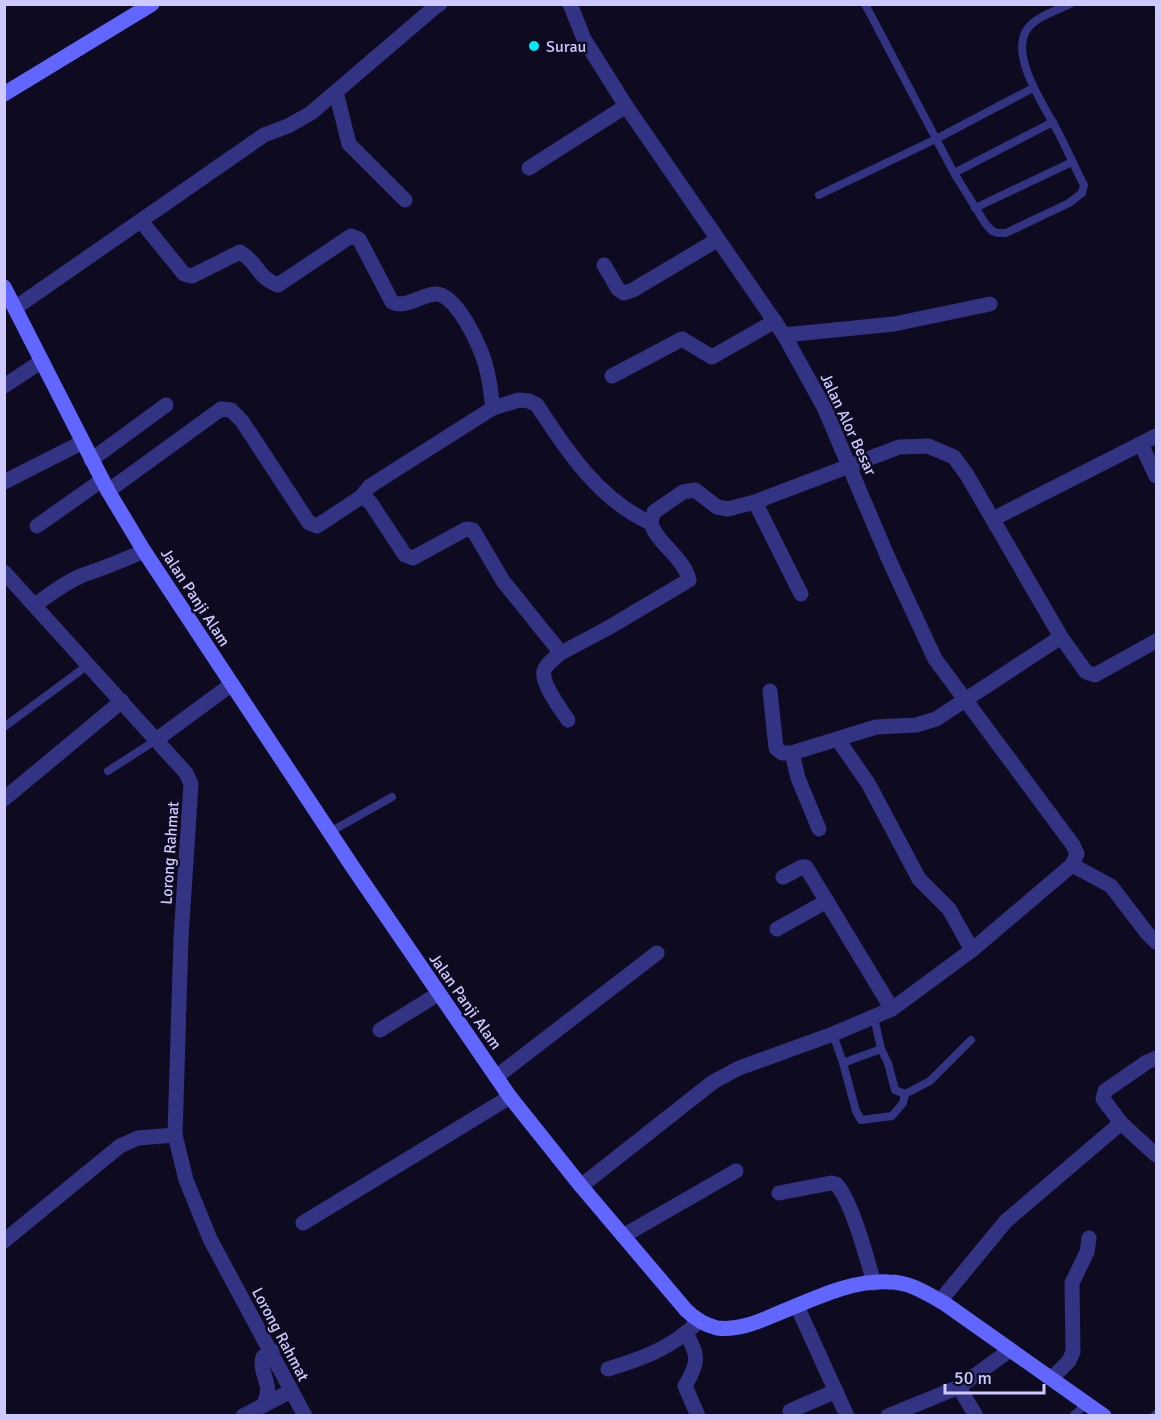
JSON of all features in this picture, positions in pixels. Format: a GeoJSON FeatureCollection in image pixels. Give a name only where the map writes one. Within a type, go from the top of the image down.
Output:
{"type":"FeatureCollection","features":[{"type":"Feature","properties":{"kind":"main road"},"geometry":{"type":"LineString","coordinates":[[4,94],[152,4]]}},
{"type":"Feature","properties":{"kind":"main road","name":"Jalan Panji Alam"},"geometry":{"type":"LineString","coordinates":[[4,287],[91,460],[144,551],[438,994],[510,1097],[581,1186],[686,1310],[699,1321]]}},
{"type":"Feature","properties":{"kind":"main road"},"geometry":{"type":"LineString","coordinates":[[699,1321],[718,1328],[746,1326],[835,1291],[874,1282],[902,1283],[916,1287],[940,1301],[1104,1416]]}},
{"type":"Feature","properties":{"kind":"street"},"geometry":{"type":"LineString","coordinates":[[15,308],[264,135],[288,126],[311,113],[440,4]]}},
{"type":"Feature","properties":{"kind":"street","name":"Jalan Alor Besar"},"geometry":{"type":"LineString","coordinates":[[570,4],[584,39],[626,106],[784,335],[824,407],[935,659],[1073,845],[1077,854],[1072,865]]}},
{"type":"Feature","properties":{"kind":"street"},"geometry":{"type":"LineString","coordinates":[[336,92],[349,144],[405,200]]}},
{"type":"Feature","properties":{"kind":"street"},"geometry":{"type":"LineString","coordinates":[[529,168],[626,106]]}},
{"type":"Feature","properties":{"kind":"street"},"geometry":{"type":"LineString","coordinates":[[141,221],[184,274],[192,276],[240,252],[249,257],[265,281],[278,285],[351,236],[359,239],[392,302],[400,304],[434,294],[443,295],[452,301],[465,320],[486,365],[493,408]]}},
{"type":"Feature","properties":{"kind":"street"},"geometry":{"type":"LineString","coordinates":[[604,265],[618,289],[624,293],[633,290],[717,240]]}},
{"type":"Feature","properties":{"kind":"street"},"geometry":{"type":"LineString","coordinates":[[784,335],[894,324],[990,304]]}},
{"type":"Feature","properties":{"kind":"street"},"geometry":{"type":"LineString","coordinates":[[612,376],[682,339],[712,357],[775,321]]}},
{"type":"Feature","properties":{"kind":"street"},"geometry":{"type":"LineString","coordinates":[[4,386],[42,361]]}},
{"type":"Feature","properties":{"kind":"street"},"geometry":{"type":"LineString","coordinates":[[38,526],[221,409],[231,410],[242,421],[309,523],[317,526],[361,497],[370,486],[493,408],[519,400],[529,401],[537,405],[575,460],[625,510],[651,523],[657,534],[687,570],[689,580],[561,653],[545,668],[543,674],[550,692],[568,720]]}},
{"type":"Feature","properties":{"kind":"street"},"geometry":{"type":"LineString","coordinates":[[91,460],[166,405]]}},
{"type":"Feature","properties":{"kind":"street"},"geometry":{"type":"LineString","coordinates":[[993,519],[1156,436]]}},
{"type":"Feature","properties":{"kind":"street"},"geometry":{"type":"LineString","coordinates":[[4,482],[83,442]]}},
{"type":"Feature","properties":{"kind":"street"},"geometry":{"type":"LineString","coordinates":[[1141,444],[1156,476]]}},
{"type":"Feature","properties":{"kind":"street"},"geometry":{"type":"LineString","coordinates":[[651,523],[654,512],[684,492],[696,490],[717,507],[728,509],[755,502],[849,464],[899,447],[928,446],[954,458],[967,475],[1061,637],[1086,672],[1095,675],[1156,641]]}},
{"type":"Feature","properties":{"kind":"street"},"geometry":{"type":"LineString","coordinates":[[361,497],[370,502],[405,555],[413,558],[466,529],[473,530],[503,581],[561,653]]}},
{"type":"Feature","properties":{"kind":"street"},"geometry":{"type":"LineString","coordinates":[[755,502],[801,594]]}},
{"type":"Feature","properties":{"kind":"street"},"geometry":{"type":"LineString","coordinates":[[34,605],[83,576],[100,571],[144,551]]}},
{"type":"Feature","properties":{"kind":"street","name":"Lorong Rahmat"},"geometry":{"type":"LineString","coordinates":[[4,572],[186,773],[191,784],[192,799],[181,938],[175,1135],[186,1180],[210,1239],[272,1351],[304,1416]]}},
{"type":"Feature","properties":{"kind":"street"},"geometry":{"type":"LineString","coordinates":[[770,691],[776,748],[782,753],[792,753],[876,727],[916,725],[936,719],[1061,637]]}},
{"type":"Feature","properties":{"kind":"street"},"geometry":{"type":"LineString","coordinates":[[156,740],[232,684]]}},
{"type":"Feature","properties":{"kind":"street"},"geometry":{"type":"LineString","coordinates":[[4,800],[122,701]]}},
{"type":"Feature","properties":{"kind":"street"},"geometry":{"type":"LineString","coordinates":[[838,740],[868,783],[919,879],[949,909],[972,950]]}},
{"type":"Feature","properties":{"kind":"street"},"geometry":{"type":"LineString","coordinates":[[792,753],[798,778],[819,829]]}},
{"type":"Feature","properties":{"kind":"street"},"geometry":{"type":"LineString","coordinates":[[581,1186],[713,1082],[739,1068],[833,1034],[892,1009],[972,950],[1072,865],[1113,888],[1156,942]]}},
{"type":"Feature","properties":{"kind":"street"},"geometry":{"type":"LineString","coordinates":[[783,877],[806,867],[892,1009]]}},
{"type":"Feature","properties":{"kind":"street"},"geometry":{"type":"LineString","coordinates":[[777,929],[827,901]]}},
{"type":"Feature","properties":{"kind":"street"},"geometry":{"type":"LineString","coordinates":[[496,1077],[657,953]]}},
{"type":"Feature","properties":{"kind":"street"},"geometry":{"type":"LineString","coordinates":[[380,1030],[438,994]]}},
{"type":"Feature","properties":{"kind":"street"},"geometry":{"type":"LineString","coordinates":[[1156,1058],[1104,1091],[1103,1099],[1121,1123],[1156,1155]]}},
{"type":"Feature","properties":{"kind":"street"},"geometry":{"type":"LineString","coordinates":[[303,1223],[510,1097]]}},
{"type":"Feature","properties":{"kind":"street"},"geometry":{"type":"LineString","coordinates":[[940,1301],[1006,1221],[1121,1123]]}},
{"type":"Feature","properties":{"kind":"street"},"geometry":{"type":"LineString","coordinates":[[4,1241],[120,1146],[138,1138],[175,1135]]}},
{"type":"Feature","properties":{"kind":"street"},"geometry":{"type":"LineString","coordinates":[[623,1236],[736,1171]]}},
{"type":"Feature","properties":{"kind":"street"},"geometry":{"type":"LineString","coordinates":[[779,1193],[836,1184],[843,1194],[857,1230],[874,1282]]}},
{"type":"Feature","properties":{"kind":"street"},"geometry":{"type":"LineString","coordinates":[[1052,1378],[1073,1352],[1072,1283],[1087,1252],[1089,1238]]}},
{"type":"Feature","properties":{"kind":"street"},"geometry":{"type":"LineString","coordinates":[[797,1306],[847,1416]]}},
{"type":"Feature","properties":{"kind":"street"},"geometry":{"type":"LineString","coordinates":[[608,1369],[639,1359],[671,1344],[699,1321]]}},
{"type":"Feature","properties":{"kind":"street"},"geometry":{"type":"LineString","coordinates":[[686,1334],[694,1349],[696,1363],[692,1376],[685,1386],[698,1416]]}},
{"type":"Feature","properties":{"kind":"street"},"geometry":{"type":"LineString","coordinates":[[888,1416],[919,1410],[959,1387],[1010,1350]]}},
{"type":"Feature","properties":{"kind":"street"},"geometry":{"type":"LineString","coordinates":[[264,1405],[268,1388],[262,1361],[263,1356],[272,1351]]}},
{"type":"Feature","properties":{"kind":"street"},"geometry":{"type":"LineString","coordinates":[[959,1387],[976,1416]]}},
{"type":"Feature","properties":{"kind":"street"},"geometry":{"type":"LineString","coordinates":[[243,1416],[291,1391]]}},
{"type":"Feature","properties":{"kind":"street"},"geometry":{"type":"LineString","coordinates":[[790,1411],[836,1391]]}},
{"type":"Feature","properties":{"kind":"lane"},"geometry":{"type":"LineString","coordinates":[[865,4],[954,173],[992,231],[999,233],[1006,233],[1069,203],[1082,193],[1084,185],[1053,122],[1033,88],[1022,42],[1027,30],[1037,21],[1070,4]]}},
{"type":"Feature","properties":{"kind":"lane"},"geometry":{"type":"LineString","coordinates":[[819,195],[936,139],[1033,88]]}},
{"type":"Feature","properties":{"kind":"lane"},"geometry":{"type":"LineString","coordinates":[[954,173],[1053,122]]}},
{"type":"Feature","properties":{"kind":"lane"},"geometry":{"type":"LineString","coordinates":[[975,208],[1072,162]]}},
{"type":"Feature","properties":{"kind":"lane"},"geometry":{"type":"LineString","coordinates":[[4,727],[88,664]]}},
{"type":"Feature","properties":{"kind":"lane"},"geometry":{"type":"LineString","coordinates":[[108,771],[156,740]]}},
{"type":"Feature","properties":{"kind":"lane"},"geometry":{"type":"LineString","coordinates":[[330,832],[392,797]]}},
{"type":"Feature","properties":{"kind":"lane"},"geometry":{"type":"LineString","coordinates":[[874,1017],[881,1050],[888,1063],[895,1090],[905,1094],[930,1081],[971,1040]]}},
{"type":"Feature","properties":{"kind":"lane"},"geometry":{"type":"LineString","coordinates":[[833,1034],[856,1111],[861,1120],[892,1116],[903,1103],[905,1094]]}},
{"type":"Feature","properties":{"kind":"lane"},"geometry":{"type":"LineString","coordinates":[[843,1063],[881,1050]]}},
{"type":"Feature","properties":{"kind":"lane"},"geometry":{"type":"LineString","coordinates":[[1073,1416],[1087,1403]]}},
{"type":"Feature","properties":{"kind":"place","name":"Surau"},"geometry":{"type":"Point","coordinates":[534,46]}}]}
